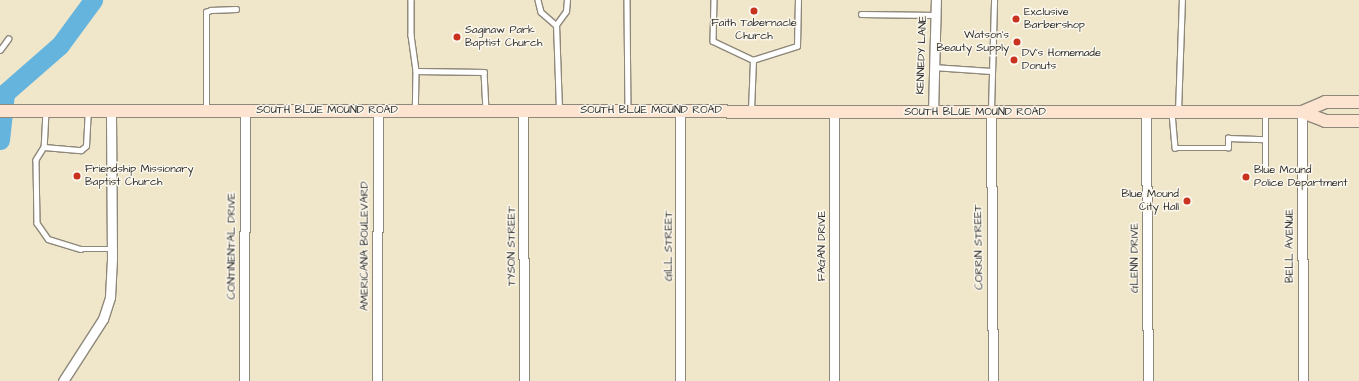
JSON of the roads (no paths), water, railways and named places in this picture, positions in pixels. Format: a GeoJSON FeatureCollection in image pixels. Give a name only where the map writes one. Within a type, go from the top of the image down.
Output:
{"type":"FeatureCollection","features":[{"type":"Feature","properties":{"kind":"main road","name":"SOUTH BLUE MOUND ROAD"},"geometry":{"type":"LineString","coordinates":[[1302,112],[1325,102],[1359,102]]}},
{"type":"Feature","properties":{"kind":"main road","name":"SOUTH BLUE MOUND ROAD"},"geometry":{"type":"LineString","coordinates":[[0,111],[680,110],[1302,112],[1325,121],[1359,121]]}},
{"type":"Feature","properties":{"kind":"street","name":"KENNEDY LANE"},"geometry":{"type":"LineString","coordinates":[[932,112],[936,0]]}},
{"type":"Feature","properties":{"kind":"street"},"geometry":{"type":"LineString","coordinates":[[62,381],[103,319],[110,297],[112,249],[112,110]]}},
{"type":"Feature","properties":{"kind":"street","name":"CONTINENTAL DRIVE"},"geometry":{"type":"LineString","coordinates":[[244,381],[245,110]]}},
{"type":"Feature","properties":{"kind":"street","name":"AMERICANA BOULEVARD"},"geometry":{"type":"LineString","coordinates":[[377,381],[378,110]]}},
{"type":"Feature","properties":{"kind":"street","name":"GILL STREET"},"geometry":{"type":"LineString","coordinates":[[680,110],[680,381]]}},
{"type":"Feature","properties":{"kind":"street","name":"TYSON STREET"},"geometry":{"type":"LineString","coordinates":[[523,111],[524,381]]}},
{"type":"Feature","properties":{"kind":"street","name":"FAGAN DRIVE"},"geometry":{"type":"LineString","coordinates":[[834,111],[834,381]]}},
{"type":"Feature","properties":{"kind":"street","name":"CORRIN STREET"},"geometry":{"type":"LineString","coordinates":[[991,112],[993,381]]}},
{"type":"Feature","properties":{"kind":"street","name":"GLENN DRIVE"},"geometry":{"type":"LineString","coordinates":[[1146,112],[1148,381]]}},
{"type":"Feature","properties":{"kind":"street","name":"BELL AVENUE"},"geometry":{"type":"LineString","coordinates":[[1302,112],[1303,381]]}},
{"type":"Feature","properties":{"kind":"lane"},"geometry":{"type":"LineString","coordinates":[[411,0],[411,35],[416,71],[415,110]]}},
{"type":"Feature","properties":{"kind":"lane"},"geometry":{"type":"LineString","coordinates":[[538,0],[541,12],[556,25]]}},
{"type":"Feature","properties":{"kind":"lane"},"geometry":{"type":"LineString","coordinates":[[559,110],[556,25],[566,11],[567,0]]}},
{"type":"Feature","properties":{"kind":"lane"},"geometry":{"type":"LineString","coordinates":[[627,0],[628,110]]}},
{"type":"Feature","properties":{"kind":"lane"},"geometry":{"type":"LineString","coordinates":[[714,0],[713,41],[753,60],[797,46],[798,0]]}},
{"type":"Feature","properties":{"kind":"lane"},"geometry":{"type":"LineString","coordinates":[[991,112],[994,0]]}},
{"type":"Feature","properties":{"kind":"lane"},"geometry":{"type":"LineString","coordinates":[[1182,0],[1175,112],[1175,148],[1228,148],[1228,138],[1265,139]]}},
{"type":"Feature","properties":{"kind":"lane"},"geometry":{"type":"LineString","coordinates":[[206,110],[206,12],[211,10],[236,9]]}},
{"type":"Feature","properties":{"kind":"lane"},"geometry":{"type":"LineString","coordinates":[[862,14],[935,15]]}},
{"type":"Feature","properties":{"kind":"lane"},"geometry":{"type":"LineString","coordinates":[[0,50],[8,39]]}},
{"type":"Feature","properties":{"kind":"lane"},"geometry":{"type":"LineString","coordinates":[[751,111],[753,60]]}},
{"type":"Feature","properties":{"kind":"lane"},"geometry":{"type":"LineString","coordinates":[[933,67],[991,70]]}},
{"type":"Feature","properties":{"kind":"lane"},"geometry":{"type":"LineString","coordinates":[[416,71],[484,72],[486,110]]}},
{"type":"Feature","properties":{"kind":"lane"},"geometry":{"type":"LineString","coordinates":[[46,110],[44,147],[36,160],[37,223],[48,239],[81,249],[112,249]]}},
{"type":"Feature","properties":{"kind":"lane"},"geometry":{"type":"LineString","coordinates":[[44,147],[81,150],[86,146],[88,110]]}},
{"type":"Feature","properties":{"kind":"lane"},"geometry":{"type":"LineString","coordinates":[[1265,112],[1265,168]]}},
{"type":"Feature","properties":{"kind":"waterway"},"geometry":{"type":"LineString","coordinates":[[0,140],[5,93],[60,45],[93,0]]}},
{"type":"Feature","properties":{"kind":"place","name":"Faith Tabernacle Church"},"geometry":{"type":"Point","coordinates":[754,11]}},
{"type":"Feature","properties":{"kind":"place","name":"Exclusive Barbershop"},"geometry":{"type":"Point","coordinates":[1016,19]}},
{"type":"Feature","properties":{"kind":"place","name":"Saginaw Park Baptist Church"},"geometry":{"type":"Point","coordinates":[457,37]}},
{"type":"Feature","properties":{"kind":"place","name":"Watson's Beauty Supply"},"geometry":{"type":"Point","coordinates":[1017,42]}},
{"type":"Feature","properties":{"kind":"place","name":"DV's Homemade Donuts"},"geometry":{"type":"Point","coordinates":[1014,60]}},
{"type":"Feature","properties":{"kind":"place","name":"Friendship Missionary Baptist Church"},"geometry":{"type":"Point","coordinates":[77,176]}},
{"type":"Feature","properties":{"kind":"place","name":"Blue Mound Police Department"},"geometry":{"type":"Point","coordinates":[1246,177]}},
{"type":"Feature","properties":{"kind":"place","name":"Blue Mound City Hall"},"geometry":{"type":"Point","coordinates":[1187,201]}}]}
